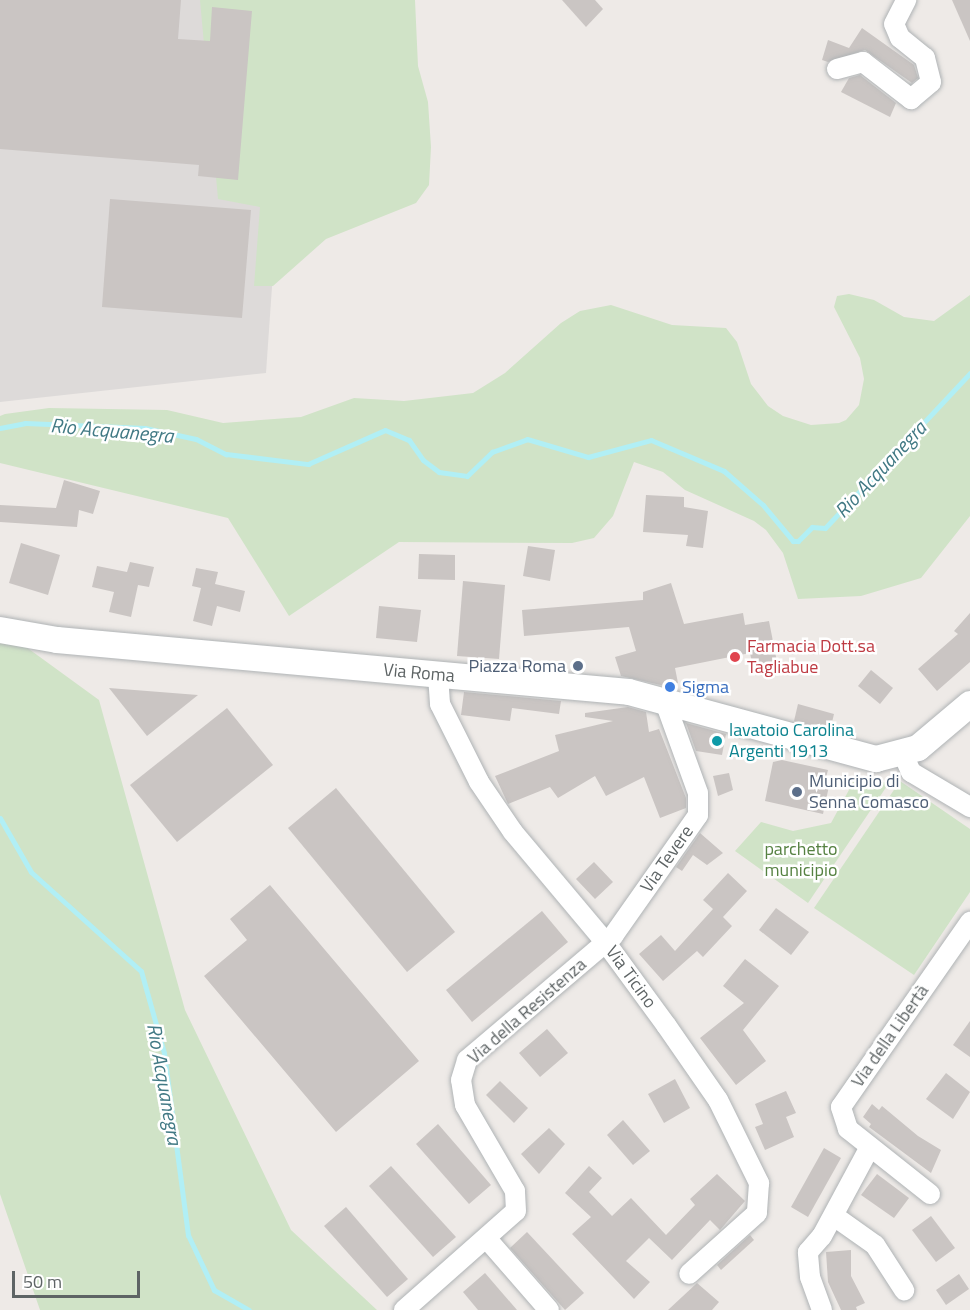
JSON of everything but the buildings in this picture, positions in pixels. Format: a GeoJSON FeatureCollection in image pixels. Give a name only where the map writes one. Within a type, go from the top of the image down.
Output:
{"type":"FeatureCollection","features":[{"type":"Feature","properties":{"kind":"street"},"geometry":{"type":"LineString","coordinates":[[837,69],[863,62],[911,99],[932,82],[925,58],[900,38],[894,24],[906,0]]}},
{"type":"Feature","properties":{"kind":"street","name":"Via Roma"},"geometry":{"type":"LineString","coordinates":[[0,630],[57,640],[629,692],[664,699],[860,757],[903,754]]}},
{"type":"Feature","properties":{"kind":"street","name":"Via Ticino"},"geometry":{"type":"LineString","coordinates":[[438,675],[440,704],[478,782],[513,832],[606,943],[718,1100],[759,1182],[757,1213],[689,1274]]}},
{"type":"Feature","properties":{"kind":"street","name":"Via Tevere"},"geometry":{"type":"LineString","coordinates":[[606,943],[700,808],[664,699]]}},
{"type":"Feature","properties":{"kind":"street"},"geometry":{"type":"LineString","coordinates":[[970,704],[918,747],[903,754],[911,772],[970,807]]}},
{"type":"Feature","properties":{"kind":"street","name":"Via della Libertà"},"geometry":{"type":"LineString","coordinates":[[930,1194],[844,1124],[841,1112],[844,1100],[970,922]]}},
{"type":"Feature","properties":{"kind":"street","name":"Via della Resistenza"},"geometry":{"type":"LineString","coordinates":[[404,1310],[487,1239],[516,1210],[515,1191],[465,1105],[462,1069],[467,1060],[606,943]]}},
{"type":"Feature","properties":{"kind":"street"},"geometry":{"type":"LineString","coordinates":[[822,1310],[810,1277],[808,1252],[834,1216],[870,1147]]}},
{"type":"Feature","properties":{"kind":"street"},"geometry":{"type":"LineString","coordinates":[[834,1216],[875,1245],[904,1290]]}},
{"type":"Feature","properties":{"kind":"street"},"geometry":{"type":"LineString","coordinates":[[487,1239],[549,1310]]}},
{"type":"Feature","properties":{"kind":"shaded area"},"geometry":{"type":"Polygon","coordinates":[[[0,0],[292,0],[266,373],[0,402],[0,0]]]}},
{"type":"Feature","properties":{"kind":"green space"},"geometry":{"type":"Polygon","coordinates":[[[200,0],[415,0],[418,66],[428,102],[431,147],[429,185],[416,203],[326,239],[273,286],[254,286],[260,207],[218,199],[200,0]]]}},
{"type":"Feature","properties":{"kind":"green space"},"geometry":{"type":"Polygon","coordinates":[[[849,294],[874,300],[904,317],[934,321],[970,295],[970,516],[921,578],[861,596],[798,599],[783,553],[766,530],[754,521],[685,490],[663,472],[634,462],[613,516],[594,538],[572,543],[399,542],[289,616],[228,518],[0,463],[0,416],[5,414],[49,408],[167,410],[223,423],[301,417],[354,398],[404,401],[473,393],[505,373],[561,323],[580,311],[611,305],[672,325],[726,328],[737,342],[751,384],[768,406],[783,416],[811,425],[839,423],[846,420],[859,405],[864,379],[860,358],[834,307],[837,296],[849,294]]]}},
{"type":"Feature","properties":{"kind":"green space"},"geometry":{"type":"Polygon","coordinates":[[[0,628],[99,700],[185,1010],[291,1230],[377,1310],[40,1310],[0,1194],[0,628]]]}},
{"type":"Feature","properties":{"kind":"green space","name":"parchetto municipio"},"geometry":{"type":"Polygon","coordinates":[[[856,777],[889,783],[808,903],[735,851],[761,822],[793,831],[831,823],[856,777]]]}},
{"type":"Feature","properties":{"kind":"green space"},"geometry":{"type":"Polygon","coordinates":[[[900,781],[970,829],[970,892],[914,975],[814,908],[900,781]]]}},
{"type":"Feature","properties":{"kind":"waterway","name":"Rio Acquanegra"},"geometry":{"type":"LineString","coordinates":[[0,428],[25,423],[145,428],[196,439],[226,454],[308,464],[385,430],[409,440],[423,460],[439,472],[467,476],[492,452],[527,439],[588,457],[651,440],[724,471],[763,505],[793,541],[798,541],[812,527],[825,528],[970,373]]}},
{"type":"Feature","properties":{"kind":"waterway","name":"Rio Acquanegra"},"geometry":{"type":"LineString","coordinates":[[0,818],[31,872],[141,971],[164,1053],[188,1235],[214,1290],[249,1310]]}},
{"type":"Feature","properties":{"kind":"place","name":"Farmacia Dott.sa Tagliabue"},"geometry":{"type":"Point","coordinates":[735,657]}},
{"type":"Feature","properties":{"kind":"place","name":"Piazza Roma"},"geometry":{"type":"Point","coordinates":[578,666]}},
{"type":"Feature","properties":{"kind":"place","name":"Sigma"},"geometry":{"type":"Point","coordinates":[670,687]}},
{"type":"Feature","properties":{"kind":"place","name":"lavatoio Carolina Argenti 1913"},"geometry":{"type":"Point","coordinates":[717,741]}},
{"type":"Feature","properties":{"kind":"place","name":"Municipio di Senna Comasco"},"geometry":{"type":"Point","coordinates":[797,792]}}]}
